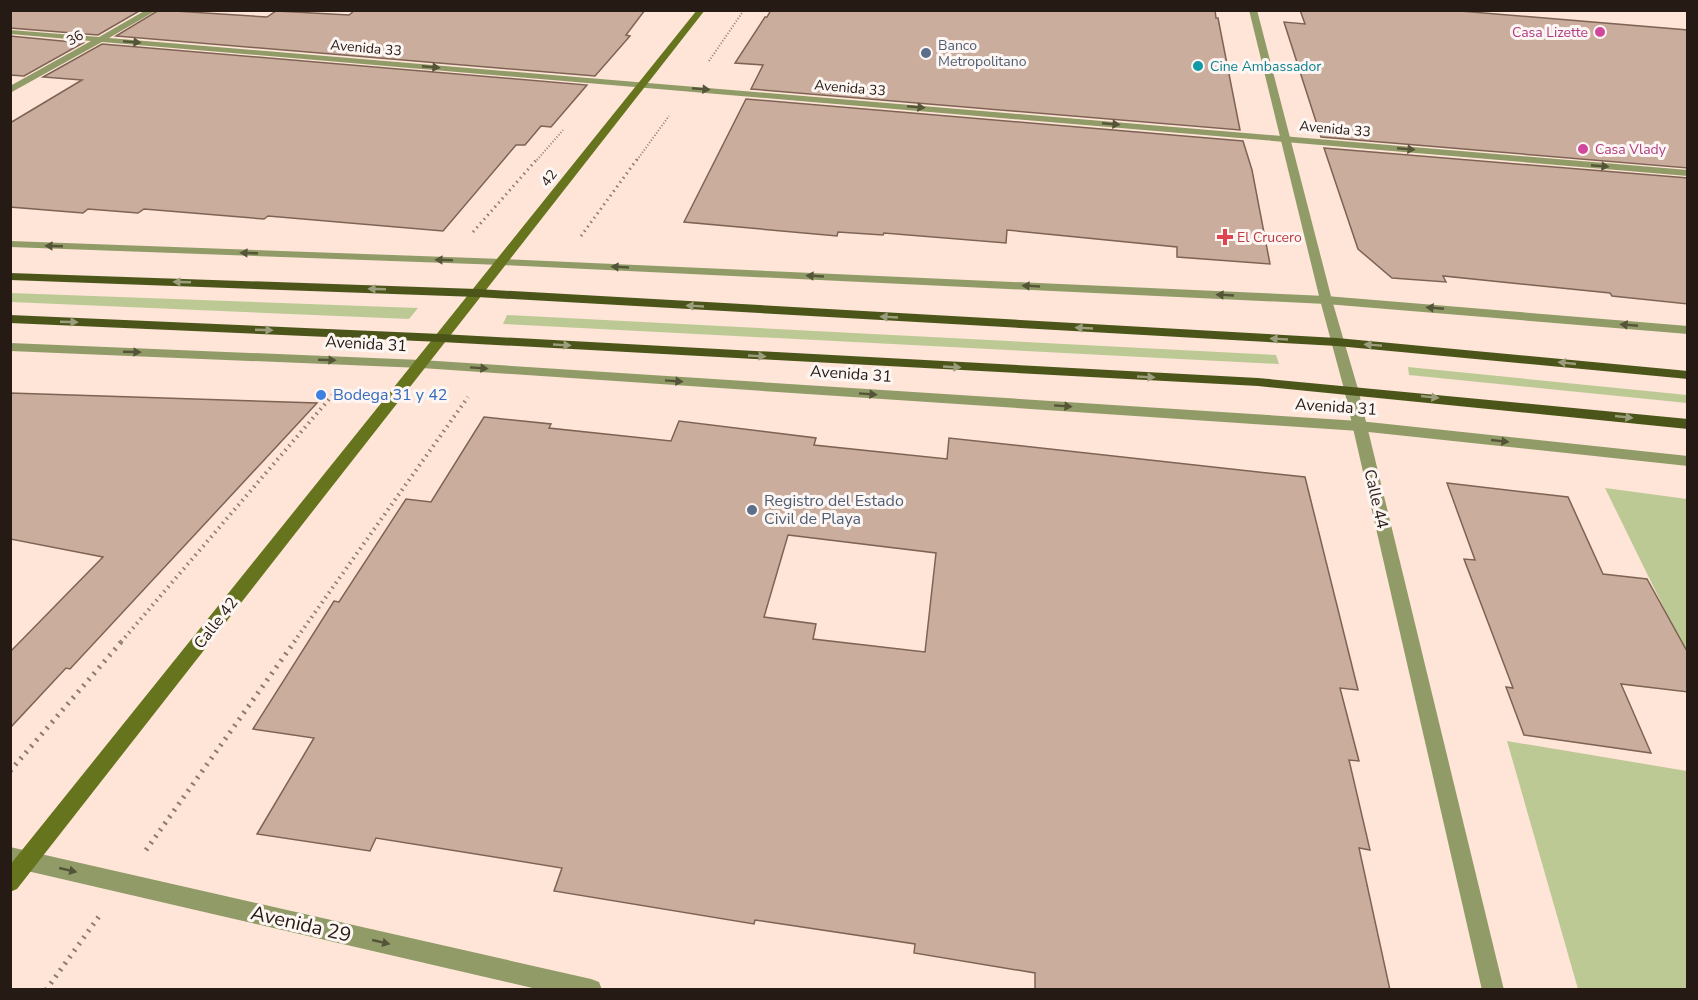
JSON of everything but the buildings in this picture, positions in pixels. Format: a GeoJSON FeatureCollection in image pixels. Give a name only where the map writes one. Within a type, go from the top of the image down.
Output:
{"type":"FeatureCollection","features":[{"type":"Feature","properties":{"kind":"main road","name":"42"},"geometry":{"type":"LineString","coordinates":[[421,364],[700,10]]}},
{"type":"Feature","properties":{"kind":"main road"},"geometry":{"type":"LineString","coordinates":[[10,276],[477,293],[1337,342],[1688,375]]}},
{"type":"Feature","properties":{"kind":"main road","name":"Avenida 31"},"geometry":{"type":"LineString","coordinates":[[10,319],[441,338],[1258,382],[1351,389],[1688,424]]}},
{"type":"Feature","properties":{"kind":"main road","name":"Calle 42"},"geometry":{"type":"LineString","coordinates":[[10,882],[19,859],[421,364]]}},
{"type":"Feature","properties":{"kind":"street","name":"36"},"geometry":{"type":"LineString","coordinates":[[10,90],[153,10]]}},
{"type":"Feature","properties":{"kind":"street","name":"Calle 44"},"geometry":{"type":"LineString","coordinates":[[1253,10],[1326,300],[1351,389],[1493,990]]}},
{"type":"Feature","properties":{"kind":"street","name":"Avenida 33"},"geometry":{"type":"LineString","coordinates":[[10,32],[1688,173]]}},
{"type":"Feature","properties":{"kind":"street"},"geometry":{"type":"LineString","coordinates":[[10,244],[561,264],[1326,300],[1688,330]]}},
{"type":"Feature","properties":{"kind":"street","name":"Avenida 31"},"geometry":{"type":"LineString","coordinates":[[10,347],[421,364],[1359,426],[1688,461]]}},
{"type":"Feature","properties":{"kind":"street","name":"Avenida 29"},"geometry":{"type":"LineString","coordinates":[[19,859],[591,990]]}},
{"type":"Feature","properties":{"kind":"path"},"geometry":{"type":"LineString","coordinates":[[561,264],[744,10]]}},
{"type":"Feature","properties":{"kind":"path"},"geometry":{"type":"LineString","coordinates":[[448,260],[566,126]]}},
{"type":"Feature","properties":{"kind":"path"},"geometry":{"type":"LineString","coordinates":[[10,771],[361,362]]}},
{"type":"Feature","properties":{"kind":"path"},"geometry":{"type":"LineString","coordinates":[[46,990],[488,369]]}},
{"type":"Feature","properties":{"kind":"green space"},"geometry":{"type":"Polygon","coordinates":[[[11,293],[418,308],[409,319],[11,302],[11,293]]]}},
{"type":"Feature","properties":{"kind":"green space"},"geometry":{"type":"Polygon","coordinates":[[[507,315],[1276,355],[1279,364],[503,324],[507,315]]]}},
{"type":"Feature","properties":{"kind":"green space"},"geometry":{"type":"Polygon","coordinates":[[[1408,367],[1687,395],[1687,403],[1409,375],[1408,367]]]}},
{"type":"Feature","properties":{"kind":"green space"},"geometry":{"type":"Polygon","coordinates":[[[1605,488],[1687,499],[1687,655],[1605,488]]]}},
{"type":"Feature","properties":{"kind":"green space"},"geometry":{"type":"Polygon","coordinates":[[[1507,741],[1687,771],[1687,989],[1578,989],[1507,741]]]}},
{"type":"Feature","properties":{"kind":"place","name":"Casa Lizette"},"geometry":{"type":"Point","coordinates":[1600,32]}},
{"type":"Feature","properties":{"kind":"place","name":"Banco Metropolitano"},"geometry":{"type":"Point","coordinates":[926,53]}},
{"type":"Feature","properties":{"kind":"place","name":"Cine Ambassador"},"geometry":{"type":"Point","coordinates":[1198,66]}},
{"type":"Feature","properties":{"kind":"place","name":"Casa Vlady"},"geometry":{"type":"Point","coordinates":[1583,149]}},
{"type":"Feature","properties":{"kind":"place","name":"El Crucero"},"geometry":{"type":"Point","coordinates":[1225,237]}},
{"type":"Feature","properties":{"kind":"place","name":"Bodega 31 y 42"},"geometry":{"type":"Point","coordinates":[321,395]}},
{"type":"Feature","properties":{"kind":"place","name":"Registro del Estado Civil de Playa"},"geometry":{"type":"Point","coordinates":[752,510]}}]}
